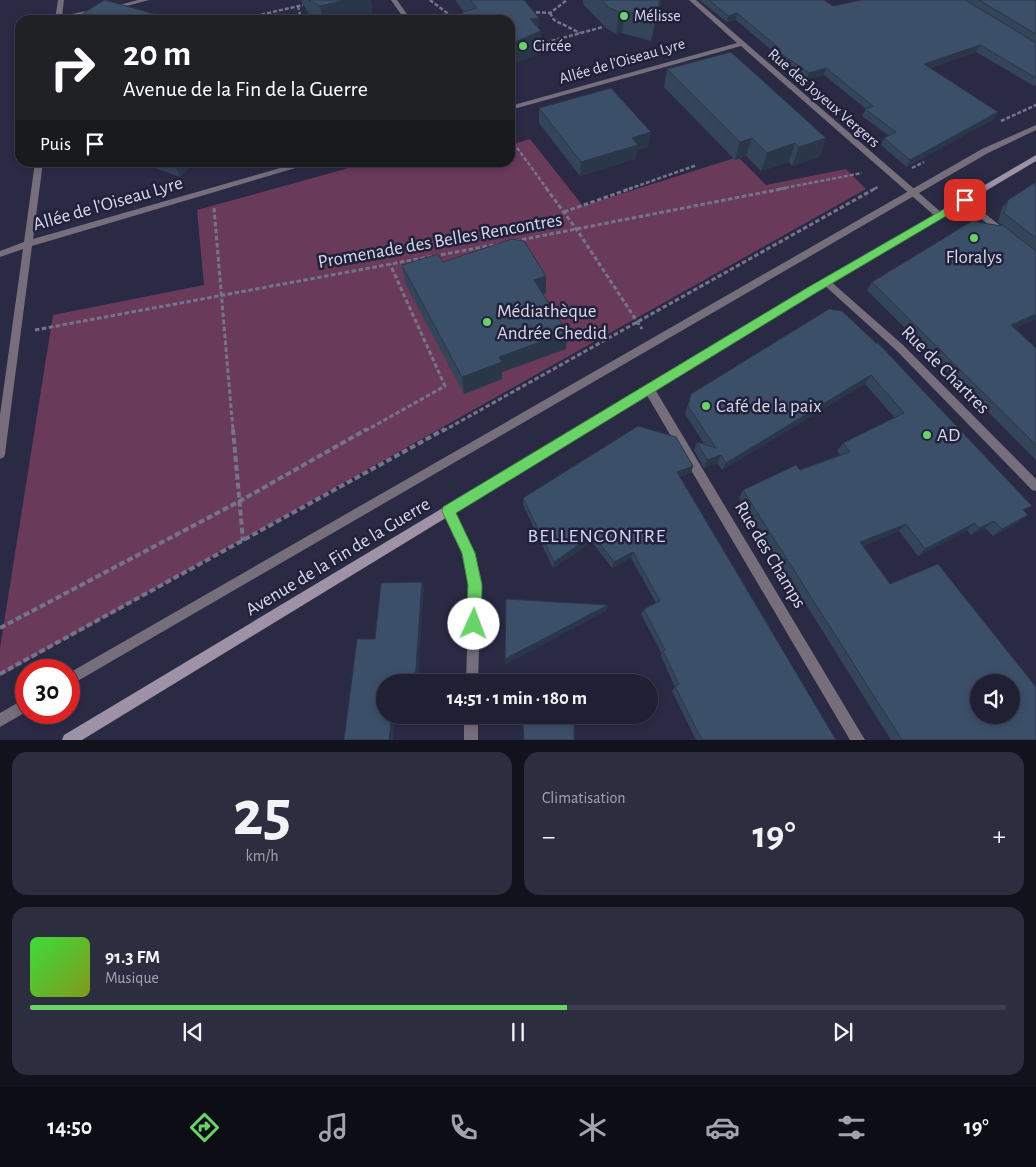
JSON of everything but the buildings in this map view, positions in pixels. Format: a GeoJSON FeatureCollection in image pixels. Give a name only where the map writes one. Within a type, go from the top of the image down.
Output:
{"type":"FeatureCollection","features":[{"type":"Feature","properties":{"kind":"main road","name":"Avenue de la Fin de la Guerre"},"geometry":{"type":"LineString","coordinates":[[69,740],[826,282],[1036,158]]}},
{"type":"Feature","properties":{"kind":"street"},"geometry":{"type":"LineString","coordinates":[[59,15],[61,0]]}},
{"type":"Feature","properties":{"kind":"street"},"geometry":{"type":"LineString","coordinates":[[80,15],[146,0]]}},
{"type":"Feature","properties":{"kind":"street"},"geometry":{"type":"LineString","coordinates":[[394,0],[404,15]]}},
{"type":"Feature","properties":{"kind":"street","name":"Rue des Joyeux Vergers"},"geometry":{"type":"LineString","coordinates":[[692,0],[939,215]]}},
{"type":"Feature","properties":{"kind":"street","name":"Allée de l'Oiseau Lyre"},"geometry":{"type":"LineString","coordinates":[[515,107],[742,44]]}},
{"type":"Feature","properties":{"kind":"street"},"geometry":{"type":"LineString","coordinates":[[80,674],[913,193],[985,152],[1036,127]]}},
{"type":"Feature","properties":{"kind":"street"},"geometry":{"type":"LineString","coordinates":[[0,454],[38,167]]}},
{"type":"Feature","properties":{"kind":"street","name":"Allée de l'Oiseau Lyre"},"geometry":{"type":"LineString","coordinates":[[0,254],[28,244],[294,167]]}},
{"type":"Feature","properties":{"kind":"street"},"geometry":{"type":"LineString","coordinates":[[965,200],[1015,242]]}},
{"type":"Feature","properties":{"kind":"street","name":"Rue de Chartres"},"geometry":{"type":"LineString","coordinates":[[826,282],[900,348],[1036,486]]}},
{"type":"Feature","properties":{"kind":"street","name":"Rue des Champs"},"geometry":{"type":"LineString","coordinates":[[649,389],[858,740]]}},
{"type":"Feature","properties":{"kind":"street"},"geometry":{"type":"LineString","coordinates":[[448,511],[468,553],[475,585],[472,674]]}},
{"type":"Feature","properties":{"kind":"street"},"geometry":{"type":"LineString","coordinates":[[0,720],[15,711]]}},
{"type":"Feature","properties":{"kind":"street"},"geometry":{"type":"LineString","coordinates":[[471,724],[471,740]]}},
{"type":"Feature","properties":{"kind":"path"},"geometry":{"type":"LineString","coordinates":[[430,0],[450,15]]}},
{"type":"Feature","properties":{"kind":"path"},"geometry":{"type":"LineString","coordinates":[[523,12],[550,13],[567,0]]}},
{"type":"Feature","properties":{"kind":"path"},"geometry":{"type":"LineString","coordinates":[[259,15],[302,5]]}},
{"type":"Feature","properties":{"kind":"path"},"geometry":{"type":"LineString","coordinates":[[298,6],[299,15]]}},
{"type":"Feature","properties":{"kind":"path"},"geometry":{"type":"LineString","coordinates":[[550,13],[554,20],[580,33]]}},
{"type":"Feature","properties":{"kind":"path"},"geometry":{"type":"LineString","coordinates":[[540,44],[603,27]]}},
{"type":"Feature","properties":{"kind":"path"},"geometry":{"type":"LineString","coordinates":[[1000,121],[1036,106]]}},
{"type":"Feature","properties":{"kind":"path"},"geometry":{"type":"LineString","coordinates":[[515,145],[577,230],[652,344]]}},
{"type":"Feature","properties":{"kind":"path"},"geometry":{"type":"LineString","coordinates":[[0,674],[926,161]]}},
{"type":"Feature","properties":{"kind":"path"},"geometry":{"type":"LineString","coordinates":[[564,212],[697,165]]}},
{"type":"Feature","properties":{"kind":"path","name":"Promenade des Belles Rencontres"},"geometry":{"type":"LineString","coordinates":[[16,334],[577,230],[884,169]]}},
{"type":"Feature","properties":{"kind":"path"},"geometry":{"type":"LineString","coordinates":[[213,190],[243,541]]}},
{"type":"Feature","properties":{"kind":"path"},"geometry":{"type":"LineString","coordinates":[[0,628],[240,501],[445,386],[390,264]]}},
{"type":"Feature","properties":{"kind":"shaded area"},"geometry":{"type":"Polygon","coordinates":[[[530,139],[583,206],[738,157],[766,185],[846,169],[866,189],[30,659],[15,659],[15,668],[0,676],[0,648],[53,315],[204,285],[197,210],[353,167],[515,167],[515,144],[530,139]]]}},
{"type":"Feature","properties":{"kind":"place","name":"Mélisse"},"geometry":{"type":"Point","coordinates":[624,16]}},
{"type":"Feature","properties":{"kind":"place","name":"Circée"},"geometry":{"type":"Point","coordinates":[523,46]}},
{"type":"Feature","properties":{"kind":"place","name":"Floralys"},"geometry":{"type":"Point","coordinates":[974,238]}},
{"type":"Feature","properties":{"kind":"place","name":"Médiathèque Andrée Chedid"},"geometry":{"type":"Point","coordinates":[487,322]}},
{"type":"Feature","properties":{"kind":"place","name":"Café de la paix"},"geometry":{"type":"Point","coordinates":[706,406]}},
{"type":"Feature","properties":{"kind":"place","name":"AD"},"geometry":{"type":"Point","coordinates":[927,435]}},
{"type":"Feature","properties":{"kind":"district","name":"BELLENCONTRE"},"geometry":{"type":"Point","coordinates":[597,536]}},
{"type":"Feature","properties":{"kind":"route"},"geometry":{"type":"LineString","coordinates":[[474,624],[475,585],[468,553],[459,530],[448,511],[810,291],[965,200]]}}]}
